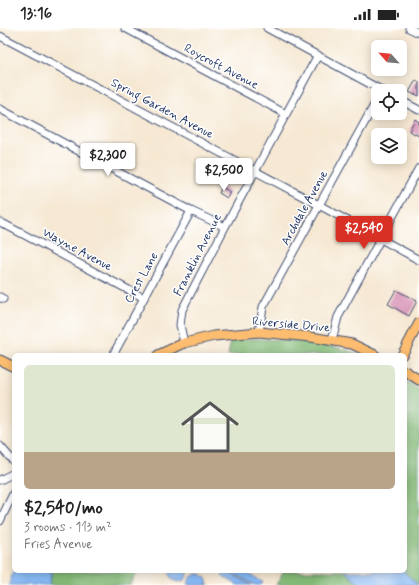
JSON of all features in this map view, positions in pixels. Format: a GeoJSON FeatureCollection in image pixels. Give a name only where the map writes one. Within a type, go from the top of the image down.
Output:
{"type":"FeatureCollection","features":[{"type":"Feature","properties":{"kind":"main road"},"geometry":{"type":"LineString","coordinates":[[403,353],[419,323]]}},
{"type":"Feature","properties":{"kind":"main road","name":"Riverside Drive"},"geometry":{"type":"LineString","coordinates":[[162,353],[184,343],[214,336],[259,332],[332,340],[352,344],[371,353]]}},
{"type":"Feature","properties":{"kind":"main road"},"geometry":{"type":"LineString","coordinates":[[0,360],[12,366]]}},
{"type":"Feature","properties":{"kind":"main road"},"geometry":{"type":"LineString","coordinates":[[407,372],[419,380]]}},
{"type":"Feature","properties":{"kind":"street","name":"Roycroft Avenue"},"geometry":{"type":"LineString","coordinates":[[125,28],[286,114]]}},
{"type":"Feature","properties":{"kind":"street"},"geometry":{"type":"LineString","coordinates":[[267,28],[371,85]]}},
{"type":"Feature","properties":{"kind":"street"},"geometry":{"type":"LineString","coordinates":[[409,28],[419,33]]}},
{"type":"Feature","properties":{"kind":"street","name":"Spring Garden Avenue"},"geometry":{"type":"LineString","coordinates":[[0,36],[319,205],[419,260]]}},
{"type":"Feature","properties":{"kind":"street","name":"Franklin Avenue"},"geometry":{"type":"LineString","coordinates":[[184,343],[180,325],[182,310],[318,55]]}},
{"type":"Feature","properties":{"kind":"street"},"geometry":{"type":"LineString","coordinates":[[407,104],[419,110]]}},
{"type":"Feature","properties":{"kind":"street"},"geometry":{"type":"LineString","coordinates":[[0,109],[191,211],[225,227]]}},
{"type":"Feature","properties":{"kind":"street","name":"Archdale Avenue"},"geometry":{"type":"LineString","coordinates":[[259,332],[263,307],[371,111]]}},
{"type":"Feature","properties":{"kind":"street"},"geometry":{"type":"LineString","coordinates":[[332,340],[338,317],[419,168]]}},
{"type":"Feature","properties":{"kind":"street","name":"Crest Lane"},"geometry":{"type":"LineString","coordinates":[[114,353],[191,211]]}},
{"type":"Feature","properties":{"kind":"street","name":"Wayne Avenue"},"geometry":{"type":"LineString","coordinates":[[0,222],[144,298]]}},
{"type":"Feature","properties":{"kind":"street"},"geometry":{"type":"LineString","coordinates":[[0,446],[12,460]]}},
{"type":"Feature","properties":{"kind":"street"},"geometry":{"type":"LineString","coordinates":[[0,480],[12,476]]}},
{"type":"Feature","properties":{"kind":"street"},"geometry":{"type":"LineString","coordinates":[[0,521],[12,496]]}},
{"type":"Feature","properties":{"kind":"green space"},"geometry":{"type":"Polygon","coordinates":[[[255,339],[308,342],[335,347],[355,353],[228,353],[231,340],[255,339]]]}},
{"type":"Feature","properties":{"kind":"green space"},"geometry":{"type":"Polygon","coordinates":[[[407,381],[419,390],[418,585],[405,573],[407,573],[407,381]]]}},
{"type":"Feature","properties":{"kind":"green space"},"geometry":{"type":"Polygon","coordinates":[[[52,573],[137,573],[130,585],[49,585],[52,573]]]}},
{"type":"Feature","properties":{"kind":"green space"},"geometry":{"type":"Polygon","coordinates":[[[283,573],[347,573],[360,585],[276,585],[283,573]]]}},
{"type":"Feature","properties":{"kind":"water"},"geometry":{"type":"Polygon","coordinates":[[[13,573],[52,573],[49,585],[9,585],[13,573]]]}},
{"type":"Feature","properties":{"kind":"water"},"geometry":{"type":"Polygon","coordinates":[[[169,573],[188,573],[185,579],[179,582],[172,579],[169,573]]]}},
{"type":"Feature","properties":{"kind":"water"},"geometry":{"type":"Polygon","coordinates":[[[223,573],[230,573],[252,585],[238,585],[222,576],[223,573]]]}},
{"type":"Feature","properties":{"kind":"water"},"geometry":{"type":"Polygon","coordinates":[[[233,573],[247,573],[263,582],[261,585],[255,585],[233,573]]]}},
{"type":"Feature","properties":{"kind":"water"},"geometry":{"type":"Polygon","coordinates":[[[347,573],[405,573],[418,585],[360,585],[347,573]]]}},
{"type":"Feature","properties":{"kind":"water"},"geometry":{"type":"Polygon","coordinates":[[[197,574],[201,574],[206,578],[208,585],[188,585],[191,578],[197,574]]]}},
{"type":"Feature","properties":{"kind":"building"},"geometry":{"type":"Polygon","coordinates":[[[416,80],[419,82],[419,96],[409,92],[416,80]]]}},
{"type":"Feature","properties":{"kind":"building"},"geometry":{"type":"Polygon","coordinates":[[[415,119],[419,122],[419,136],[409,131],[415,119]]]}},
{"type":"Feature","properties":{"kind":"building"},"geometry":{"type":"Polygon","coordinates":[[[222,187],[230,192],[227,198],[219,193],[222,187]]]}},
{"type":"Feature","properties":{"kind":"building"},"geometry":{"type":"Polygon","coordinates":[[[396,290],[417,301],[409,316],[388,304],[396,290]]]}}]}
